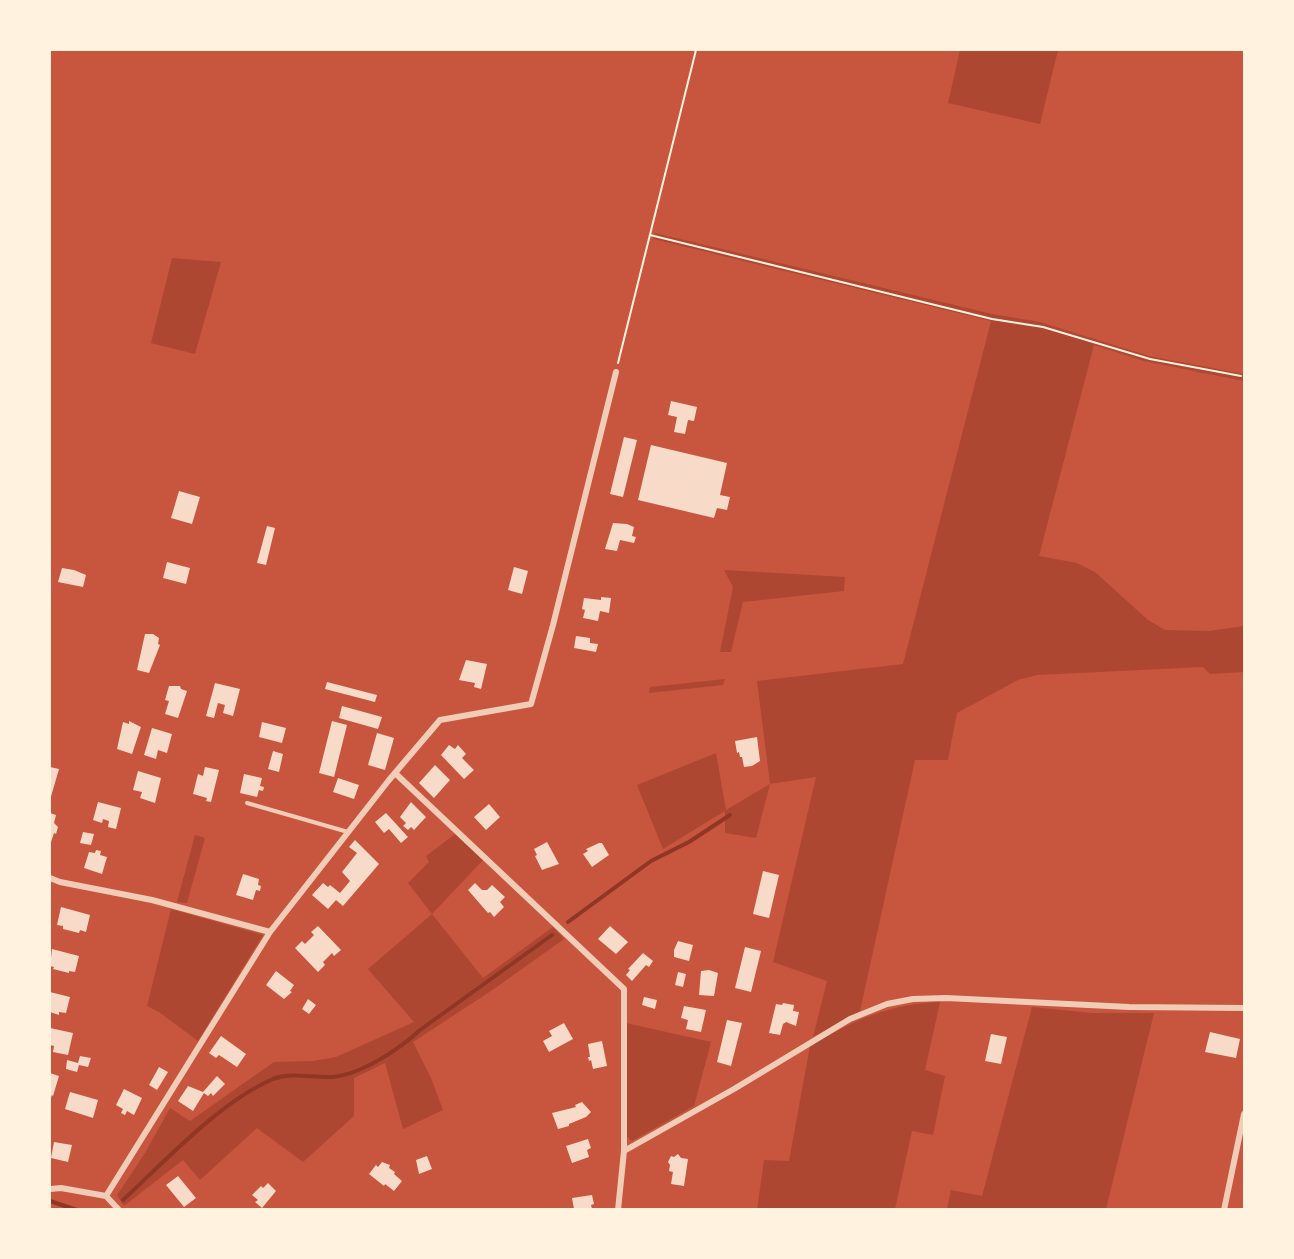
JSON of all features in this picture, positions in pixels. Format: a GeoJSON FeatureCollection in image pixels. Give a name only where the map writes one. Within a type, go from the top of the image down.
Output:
{"type":"FeatureCollection","features":[{"type":"Feature","properties":{"kind":"street"},"geometry":{"type":"LineString","coordinates":[[106,1196],[270,932],[395,773],[440,720],[531,704],[616,372]]}},
{"type":"Feature","properties":{"kind":"street"},"geometry":{"type":"LineString","coordinates":[[395,773],[624,989],[624,1151],[618,1209]]}},
{"type":"Feature","properties":{"kind":"street"},"geometry":{"type":"LineString","coordinates":[[50,878],[60,882],[152,900],[270,932]]}},
{"type":"Feature","properties":{"kind":"street"},"geometry":{"type":"LineString","coordinates":[[624,1151],[734,1089],[850,1019],[887,1004],[913,999],[946,998],[1128,1007],[1245,1008]]}},
{"type":"Feature","properties":{"kind":"street"},"geometry":{"type":"LineString","coordinates":[[1224,1209],[1245,1114]]}},
{"type":"Feature","properties":{"kind":"street"},"geometry":{"type":"LineString","coordinates":[[50,1189],[61,1188],[106,1196],[119,1209]]}},
{"type":"Feature","properties":{"kind":"lane"},"geometry":{"type":"LineString","coordinates":[[247,802],[348,832]]}},
{"type":"Feature","properties":{"kind":"path"},"geometry":{"type":"LineString","coordinates":[[616,372],[696,50]]}},
{"type":"Feature","properties":{"kind":"path"},"geometry":{"type":"LineString","coordinates":[[650,235],[992,319],[1043,327],[1150,359],[1241,376]]}},
{"type":"Feature","properties":{"kind":"shaded area"},"geometry":{"type":"Polygon","coordinates":[[[960,50],[1058,50],[1040,124],[948,103],[960,50]]]}},
{"type":"Feature","properties":{"kind":"shaded area"},"geometry":{"type":"Polygon","coordinates":[[[655,233],[992,314],[1040,322],[1149,356],[1244,374],[1244,381],[1144,361],[1094,345],[1039,556],[1077,563],[1095,572],[1148,620],[1165,630],[1209,631],[1244,626],[1244,672],[1210,674],[1203,667],[1037,675],[1018,680],[957,713],[948,760],[915,760],[860,1011],[813,1037],[827,981],[773,962],[816,777],[770,784],[757,681],[903,664],[991,321],[653,239],[655,233]]]}},
{"type":"Feature","properties":{"kind":"shaded area"},"geometry":{"type":"Polygon","coordinates":[[[172,258],[221,262],[195,354],[151,343],[172,258]]]}},
{"type":"Feature","properties":{"kind":"shaded area"},"geometry":{"type":"Polygon","coordinates":[[[724,570],[845,577],[844,591],[743,602],[731,652],[720,652],[733,587],[724,570]]]}},
{"type":"Feature","properties":{"kind":"shaded area"},"geometry":{"type":"Polygon","coordinates":[[[725,679],[723,685],[649,693],[650,687],[725,679]]]}},
{"type":"Feature","properties":{"kind":"shaded area"},"geometry":{"type":"Polygon","coordinates":[[[716,753],[726,810],[770,784],[756,838],[725,833],[725,811],[663,849],[637,785],[716,753]]]}},
{"type":"Feature","properties":{"kind":"shaded area"},"geometry":{"type":"Polygon","coordinates":[[[455,834],[483,860],[432,914],[408,883],[429,862],[426,856],[455,834]]]}},
{"type":"Feature","properties":{"kind":"shaded area"},"geometry":{"type":"Polygon","coordinates":[[[195,835],[205,838],[187,903],[177,902],[195,835]]]}},
{"type":"Feature","properties":{"kind":"shaded area"},"geometry":{"type":"Polygon","coordinates":[[[171,909],[263,935],[198,1041],[159,1012],[147,1006],[171,909]]]}},
{"type":"Feature","properties":{"kind":"shaded area"},"geometry":{"type":"Polygon","coordinates":[[[432,914],[483,978],[553,927],[564,939],[491,991],[413,1042],[431,1078],[443,1110],[403,1129],[385,1063],[354,1078],[354,1116],[303,1162],[257,1128],[200,1180],[183,1160],[124,1206],[117,1195],[145,1153],[170,1108],[190,1121],[274,1062],[313,1061],[336,1057],[414,1022],[368,969],[432,914]]]}},
{"type":"Feature","properties":{"kind":"shaded area"},"geometry":{"type":"Polygon","coordinates":[[[940,1002],[925,1070],[945,1076],[933,1135],[912,1131],[895,1209],[757,1210],[764,1160],[789,1161],[810,1046],[841,1028],[872,1015],[905,1006],[940,1002]]]}},
{"type":"Feature","properties":{"kind":"shaded area"},"geometry":{"type":"Polygon","coordinates":[[[1032,1007],[1092,1013],[1154,1013],[1106,1209],[947,1209],[951,1190],[982,1196],[1032,1007]]]}},
{"type":"Feature","properties":{"kind":"shaded area"},"geometry":{"type":"Polygon","coordinates":[[[626,1023],[711,1042],[694,1106],[632,1141],[626,1136],[626,1023]]]}},
{"type":"Feature","properties":{"kind":"building"},"geometry":{"type":"Polygon","coordinates":[[[671,401],[697,407],[694,421],[688,420],[685,434],[674,432],[677,417],[668,415],[671,401]]]}},
{"type":"Feature","properties":{"kind":"building"},"geometry":{"type":"Polygon","coordinates":[[[624,437],[637,440],[623,497],[610,494],[624,437]]]}},
{"type":"Feature","properties":{"kind":"building"},"geometry":{"type":"Polygon","coordinates":[[[651,445],[727,463],[720,495],[730,497],[727,510],[717,508],[714,518],[638,500],[651,445]]]}},
{"type":"Feature","properties":{"kind":"building"},"geometry":{"type":"Polygon","coordinates":[[[179,491],[200,497],[192,524],[171,518],[179,491]]]}},
{"type":"Feature","properties":{"kind":"building"},"geometry":{"type":"Polygon","coordinates":[[[613,523],[634,527],[632,536],[636,537],[634,543],[620,540],[617,551],[605,549],[613,523]]]}},
{"type":"Feature","properties":{"kind":"building"},"geometry":{"type":"Polygon","coordinates":[[[267,526],[275,528],[266,565],[257,563],[267,526]]]}},
{"type":"Feature","properties":{"kind":"building"},"geometry":{"type":"Polygon","coordinates":[[[167,562],[190,568],[186,584],[163,578],[167,562]]]}},
{"type":"Feature","properties":{"kind":"building"},"geometry":{"type":"Polygon","coordinates":[[[514,567],[528,571],[522,594],[508,590],[514,567]]]}},
{"type":"Feature","properties":{"kind":"building"},"geometry":{"type":"Polygon","coordinates":[[[62,568],[86,575],[83,587],[58,582],[62,568]]]}},
{"type":"Feature","properties":{"kind":"building"},"geometry":{"type":"Polygon","coordinates":[[[601,597],[611,598],[609,613],[600,611],[598,621],[583,618],[584,598],[601,600],[601,597]]]}},
{"type":"Feature","properties":{"kind":"building"},"geometry":{"type":"Polygon","coordinates":[[[145,634],[153,634],[159,638],[158,644],[160,645],[149,673],[137,670],[145,634]]]}},
{"type":"Feature","properties":{"kind":"building"},"geometry":{"type":"Polygon","coordinates":[[[576,636],[590,638],[590,643],[598,644],[596,652],[574,648],[576,636]]]}},
{"type":"Feature","properties":{"kind":"building"},"geometry":{"type":"Polygon","coordinates":[[[466,660],[487,664],[481,689],[474,687],[475,683],[459,680],[466,660]]]}},
{"type":"Feature","properties":{"kind":"building"},"geometry":{"type":"Polygon","coordinates":[[[327,682],[377,695],[375,702],[325,689],[327,682]]]}},
{"type":"Feature","properties":{"kind":"building"},"geometry":{"type":"Polygon","coordinates":[[[215,683],[240,689],[233,716],[223,713],[225,705],[218,703],[214,718],[206,716],[215,683]]]}},
{"type":"Feature","properties":{"kind":"building"},"geometry":{"type":"Polygon","coordinates":[[[169,686],[180,686],[181,689],[187,691],[178,718],[165,714],[169,701],[165,700],[169,686]]]}},
{"type":"Feature","properties":{"kind":"building"},"geometry":{"type":"Polygon","coordinates":[[[342,706],[382,717],[378,729],[339,718],[342,706]]]}},
{"type":"Feature","properties":{"kind":"building"},"geometry":{"type":"Polygon","coordinates":[[[129,721],[141,727],[132,754],[117,749],[123,722],[129,724],[129,721]]]}},
{"type":"Feature","properties":{"kind":"building"},"geometry":{"type":"Polygon","coordinates":[[[332,721],[347,725],[334,777],[319,773],[332,721]]]}},
{"type":"Feature","properties":{"kind":"building"},"geometry":{"type":"Polygon","coordinates":[[[262,722],[286,728],[282,743],[259,737],[262,722]]]}},
{"type":"Feature","properties":{"kind":"building"},"geometry":{"type":"Polygon","coordinates":[[[152,728],[172,734],[167,753],[158,750],[156,759],[144,755],[152,728]]]}},
{"type":"Feature","properties":{"kind":"building"},"geometry":{"type":"Polygon","coordinates":[[[377,733],[394,738],[385,770],[368,765],[377,733]]]}},
{"type":"Feature","properties":{"kind":"building"},"geometry":{"type":"Polygon","coordinates":[[[757,737],[760,761],[752,766],[744,767],[742,757],[739,752],[737,753],[735,741],[757,737]]]}},
{"type":"Feature","properties":{"kind":"building"},"geometry":{"type":"Polygon","coordinates":[[[449,745],[455,749],[458,745],[466,754],[462,758],[474,770],[464,779],[441,755],[449,745]]]}},
{"type":"Feature","properties":{"kind":"building"},"geometry":{"type":"Polygon","coordinates":[[[273,751],[283,754],[279,772],[268,769],[273,751]]]}},
{"type":"Feature","properties":{"kind":"building"},"geometry":{"type":"Polygon","coordinates":[[[435,765],[450,780],[434,798],[419,783],[435,765]]]}},
{"type":"Feature","properties":{"kind":"building"},"geometry":{"type":"Polygon","coordinates":[[[50,767],[59,769],[50,800],[50,767]]]}},
{"type":"Feature","properties":{"kind":"building"},"geometry":{"type":"Polygon","coordinates":[[[205,767],[219,770],[211,802],[206,801],[207,798],[193,794],[198,774],[203,776],[205,767]]]}},
{"type":"Feature","properties":{"kind":"building"},"geometry":{"type":"Polygon","coordinates":[[[138,771],[161,778],[155,803],[140,798],[142,792],[133,790],[138,771]]]}},
{"type":"Feature","properties":{"kind":"building"},"geometry":{"type":"Polygon","coordinates":[[[244,774],[262,778],[260,786],[264,787],[263,791],[259,790],[257,797],[240,793],[244,774]]]}},
{"type":"Feature","properties":{"kind":"building"},"geometry":{"type":"Polygon","coordinates":[[[338,778],[359,785],[354,799],[333,792],[338,778]]]}},
{"type":"Feature","properties":{"kind":"building"},"geometry":{"type":"Polygon","coordinates":[[[98,802],[121,808],[116,829],[108,827],[109,821],[103,819],[102,823],[93,820],[98,802]]]}},
{"type":"Feature","properties":{"kind":"building"},"geometry":{"type":"Polygon","coordinates":[[[411,802],[426,817],[414,830],[411,827],[408,830],[403,826],[406,823],[400,817],[411,802]]]}},
{"type":"Feature","properties":{"kind":"building"},"geometry":{"type":"Polygon","coordinates":[[[489,804],[500,817],[486,830],[474,817],[489,804]]]}},
{"type":"Feature","properties":{"kind":"building"},"geometry":{"type":"Polygon","coordinates":[[[50,813],[56,815],[54,823],[58,827],[50,845],[50,813]]]}},
{"type":"Feature","properties":{"kind":"building"},"geometry":{"type":"Polygon","coordinates":[[[386,813],[408,837],[401,843],[389,829],[384,833],[375,822],[386,813]]]}},
{"type":"Feature","properties":{"kind":"building"},"geometry":{"type":"Polygon","coordinates":[[[83,832],[94,834],[91,845],[80,843],[83,832]]]}},
{"type":"Feature","properties":{"kind":"building"},"geometry":{"type":"Polygon","coordinates":[[[355,840],[379,864],[343,906],[336,900],[328,909],[312,895],[323,883],[328,887],[330,885],[340,893],[350,881],[342,872],[357,853],[349,847],[355,840]]]}},
{"type":"Feature","properties":{"kind":"building"},"geometry":{"type":"Polygon","coordinates":[[[547,842],[559,864],[542,870],[534,849],[547,842]]]}},
{"type":"Feature","properties":{"kind":"building"},"geometry":{"type":"Polygon","coordinates":[[[602,843],[609,855],[592,867],[583,854],[588,851],[586,849],[602,843]]]}},
{"type":"Feature","properties":{"kind":"building"},"geometry":{"type":"Polygon","coordinates":[[[96,850],[101,851],[100,855],[107,857],[102,874],[84,868],[89,852],[95,853],[96,850]]]}},
{"type":"Feature","properties":{"kind":"building"},"geometry":{"type":"Polygon","coordinates":[[[763,871],[779,875],[769,918],[753,914],[763,871]]]}},
{"type":"Feature","properties":{"kind":"building"},"geometry":{"type":"Polygon","coordinates":[[[243,874],[259,879],[260,891],[256,890],[253,900],[236,895],[243,874]]]}},
{"type":"Feature","properties":{"kind":"building"},"geometry":{"type":"Polygon","coordinates":[[[475,883],[482,890],[487,890],[492,885],[505,897],[500,902],[504,907],[494,917],[468,890],[475,883]]]}},
{"type":"Feature","properties":{"kind":"building"},"geometry":{"type":"Polygon","coordinates":[[[61,907],[90,915],[86,932],[80,930],[79,933],[57,925],[61,907]]]}},
{"type":"Feature","properties":{"kind":"building"},"geometry":{"type":"Polygon","coordinates":[[[318,926],[341,950],[334,956],[332,953],[323,962],[325,965],[318,972],[295,948],[302,941],[305,944],[314,935],[311,932],[318,926]]]}},
{"type":"Feature","properties":{"kind":"building"},"geometry":{"type":"Polygon","coordinates":[[[610,926],[628,942],[616,954],[598,939],[610,926]]]}},
{"type":"Feature","properties":{"kind":"building"},"geometry":{"type":"Polygon","coordinates":[[[678,941],[693,945],[689,961],[674,957],[678,941]]]}},
{"type":"Feature","properties":{"kind":"building"},"geometry":{"type":"Polygon","coordinates":[[[745,947],[761,951],[751,992],[735,988],[745,947]]]}},
{"type":"Feature","properties":{"kind":"building"},"geometry":{"type":"Polygon","coordinates":[[[52,949],[79,956],[75,972],[69,971],[69,973],[50,966],[52,949]]]}},
{"type":"Feature","properties":{"kind":"building"},"geometry":{"type":"Polygon","coordinates":[[[643,953],[653,961],[649,967],[646,965],[632,981],[626,975],[630,970],[628,969],[643,953]]]}},
{"type":"Feature","properties":{"kind":"building"},"geometry":{"type":"Polygon","coordinates":[[[709,970],[718,973],[714,996],[699,995],[701,971],[709,970]]]}},
{"type":"Feature","properties":{"kind":"building"},"geometry":{"type":"Polygon","coordinates":[[[276,971],[294,985],[290,991],[292,992],[284,999],[266,985],[276,971]]]}},
{"type":"Feature","properties":{"kind":"building"},"geometry":{"type":"Polygon","coordinates":[[[678,972],[686,974],[683,987],[675,985],[678,972]]]}},
{"type":"Feature","properties":{"kind":"building"},"geometry":{"type":"Polygon","coordinates":[[[50,992],[70,997],[66,1013],[59,1012],[59,1015],[50,1012],[50,992]]]}},
{"type":"Feature","properties":{"kind":"building"},"geometry":{"type":"Polygon","coordinates":[[[644,997],[657,1000],[655,1009],[642,1005],[644,997]]]}},
{"type":"Feature","properties":{"kind":"building"},"geometry":{"type":"Polygon","coordinates":[[[308,999],[316,1005],[309,1014],[302,1009],[308,999]]]}},
{"type":"Feature","properties":{"kind":"building"},"geometry":{"type":"Polygon","coordinates":[[[783,1003],[794,1005],[793,1011],[799,1012],[796,1026],[786,1022],[783,1024],[780,1035],[769,1033],[776,1004],[782,1005],[783,1003]]]}},
{"type":"Feature","properties":{"kind":"building"},"geometry":{"type":"Polygon","coordinates":[[[684,1006],[706,1010],[701,1032],[686,1029],[688,1020],[681,1018],[684,1006]]]}},
{"type":"Feature","properties":{"kind":"building"},"geometry":{"type":"Polygon","coordinates":[[[727,1020],[742,1023],[731,1066],[717,1062],[727,1020]]]}},
{"type":"Feature","properties":{"kind":"building"},"geometry":{"type":"Polygon","coordinates":[[[564,1023],[573,1039],[549,1052],[543,1041],[552,1036],[549,1031],[564,1023]]]}},
{"type":"Feature","properties":{"kind":"building"},"geometry":{"type":"Polygon","coordinates":[[[50,1028],[73,1033],[68,1055],[53,1052],[54,1046],[50,1045],[50,1028]]]}},
{"type":"Feature","properties":{"kind":"building"},"geometry":{"type":"Polygon","coordinates":[[[1210,1032],[1240,1039],[1236,1058],[1205,1052],[1210,1032]]]}},
{"type":"Feature","properties":{"kind":"building"},"geometry":{"type":"Polygon","coordinates":[[[991,1034],[1007,1037],[1001,1064],[985,1061],[991,1034]]]}},
{"type":"Feature","properties":{"kind":"building"},"geometry":{"type":"Polygon","coordinates":[[[221,1036],[246,1054],[237,1067],[219,1055],[216,1058],[209,1053],[221,1036]]]}},
{"type":"Feature","properties":{"kind":"building"},"geometry":{"type":"Polygon","coordinates":[[[602,1041],[607,1066],[593,1069],[588,1057],[590,1057],[588,1044],[602,1041]]]}},
{"type":"Feature","properties":{"kind":"building"},"geometry":{"type":"Polygon","coordinates":[[[80,1056],[91,1058],[88,1067],[79,1065],[77,1072],[66,1069],[67,1060],[78,1063],[80,1056]]]}},
{"type":"Feature","properties":{"kind":"building"},"geometry":{"type":"Polygon","coordinates":[[[159,1067],[168,1072],[157,1090],[149,1085],[159,1067]]]}},
{"type":"Feature","properties":{"kind":"building"},"geometry":{"type":"Polygon","coordinates":[[[50,1073],[59,1076],[50,1100],[50,1073]]]}},
{"type":"Feature","properties":{"kind":"building"},"geometry":{"type":"Polygon","coordinates":[[[217,1076],[225,1084],[213,1096],[211,1093],[208,1096],[204,1093],[193,1111],[178,1101],[188,1086],[203,1092],[217,1076]]]}},
{"type":"Feature","properties":{"kind":"building"},"geometry":{"type":"Polygon","coordinates":[[[124,1089],[142,1098],[134,1115],[127,1111],[125,1115],[121,1113],[123,1109],[116,1105],[124,1089]]]}},
{"type":"Feature","properties":{"kind":"building"},"geometry":{"type":"Polygon","coordinates":[[[70,1092],[98,1100],[93,1118],[65,1109],[70,1092]]]}},
{"type":"Feature","properties":{"kind":"building"},"geometry":{"type":"Polygon","coordinates":[[[582,1102],[591,1112],[569,1126],[558,1129],[552,1113],[576,1107],[575,1105],[582,1102]]]}},
{"type":"Feature","properties":{"kind":"building"},"geometry":{"type":"Polygon","coordinates":[[[588,1139],[591,1148],[587,1150],[589,1157],[572,1163],[566,1146],[588,1139]]]}},
{"type":"Feature","properties":{"kind":"building"},"geometry":{"type":"Polygon","coordinates":[[[54,1142],[72,1145],[68,1162],[51,1158],[54,1142]]]}},
{"type":"Feature","properties":{"kind":"building"},"geometry":{"type":"Polygon","coordinates":[[[678,1154],[681,1158],[688,1159],[684,1186],[671,1184],[673,1172],[669,1171],[668,1162],[671,1156],[678,1154]]]}},
{"type":"Feature","properties":{"kind":"building"},"geometry":{"type":"Polygon","coordinates":[[[427,1156],[432,1169],[419,1174],[416,1160],[427,1156]]]}},
{"type":"Feature","properties":{"kind":"building"},"geometry":{"type":"Polygon","coordinates":[[[382,1162],[390,1165],[389,1168],[402,1181],[394,1191],[369,1174],[376,1165],[378,1167],[382,1162]]]}},
{"type":"Feature","properties":{"kind":"building"},"geometry":{"type":"Polygon","coordinates":[[[178,1176],[196,1198],[184,1207],[166,1185],[178,1176]]]}},
{"type":"Feature","properties":{"kind":"building"},"geometry":{"type":"Polygon","coordinates":[[[268,1183],[276,1191],[262,1208],[255,1202],[258,1200],[252,1195],[268,1183]]]}},
{"type":"Feature","properties":{"kind":"building"},"geometry":{"type":"Polygon","coordinates":[[[592,1195],[594,1204],[591,1205],[592,1209],[574,1209],[572,1198],[592,1195]]]}},
{"type":"Feature","properties":{"kind":"waterway"},"geometry":{"type":"LineString","coordinates":[[568,922],[651,861],[689,842],[730,815]]}},
{"type":"Feature","properties":{"kind":"waterway"},"geometry":{"type":"LineString","coordinates":[[123,1200],[194,1133],[253,1089],[280,1077],[343,1075],[379,1060],[552,935]]}},
{"type":"Feature","properties":{"kind":"waterway"},"geometry":{"type":"LineString","coordinates":[[50,1201],[77,1210]]}}]}
